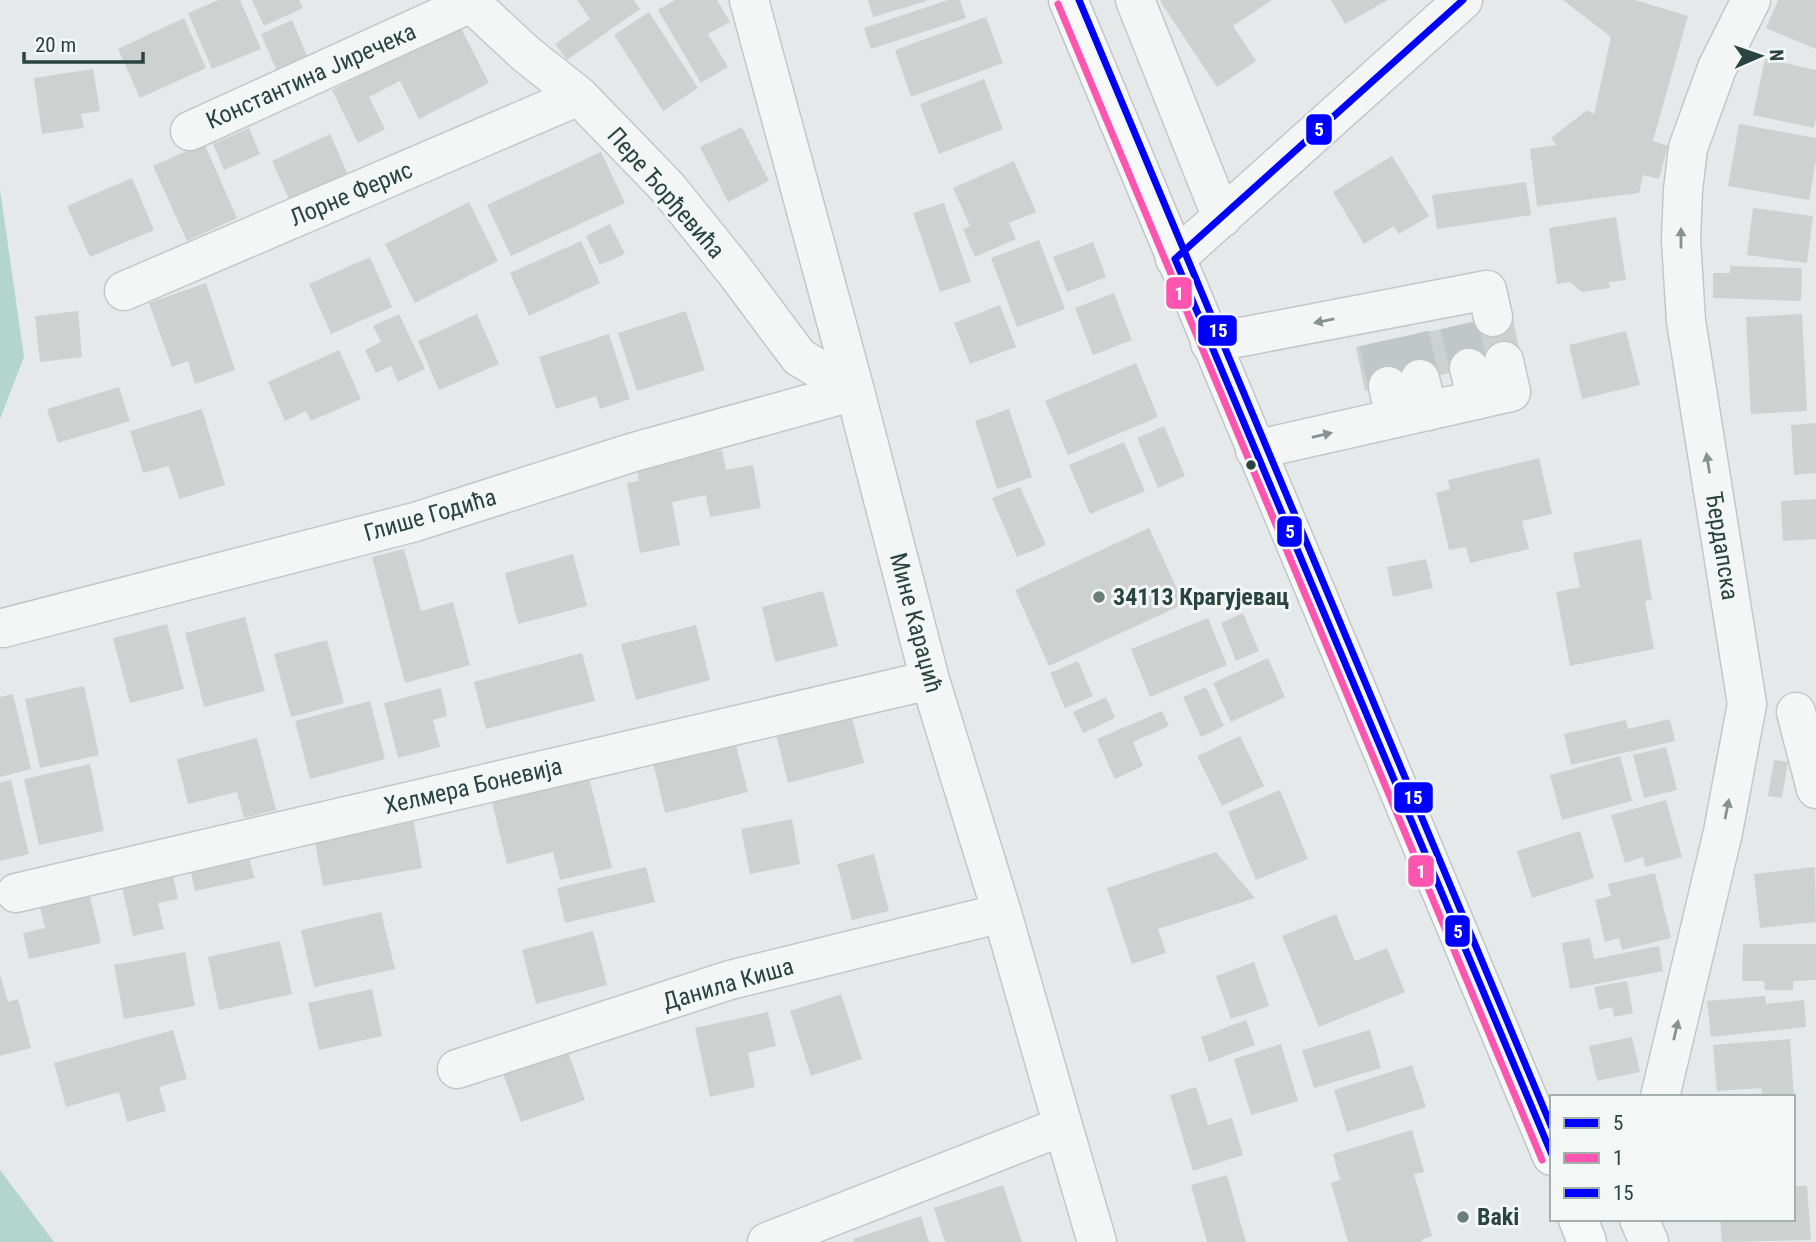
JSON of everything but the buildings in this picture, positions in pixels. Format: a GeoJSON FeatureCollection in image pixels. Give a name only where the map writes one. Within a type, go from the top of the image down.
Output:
{"type":"FeatureCollection","features":[{"type":"Feature","properties":{"kind":"main road"},"geometry":{"type":"LineString","coordinates":[[1068,0],[1550,1151]]}},
{"type":"Feature","properties":{"kind":"main road"},"geometry":{"type":"LineString","coordinates":[[1579,1221],[1587,1242]]}},
{"type":"Feature","properties":{"kind":"street","name":"Мине Караџић"},"geometry":{"type":"LineString","coordinates":[[748,0],[855,391],[930,680],[1002,913],[1097,1242]]}},
{"type":"Feature","properties":{"kind":"street"},"geometry":{"type":"LineString","coordinates":[[1135,0],[1222,218]]}},
{"type":"Feature","properties":{"kind":"street"},"geometry":{"type":"LineString","coordinates":[[1175,259],[1463,0]]}},
{"type":"Feature","properties":{"kind":"street","name":"Ђердапска"},"geometry":{"type":"LineString","coordinates":[[1660,1095],[1723,832],[1747,704],[1686,321],[1681,240],[1688,148],[1717,68],[1751,0]]}},
{"type":"Feature","properties":{"kind":"street","name":"Пере Ђорђевића"},"geometry":{"type":"LineString","coordinates":[[469,2],[526,54],[579,96],[668,188],[734,270],[799,358],[855,391]]}},
{"type":"Feature","properties":{"kind":"street","name":"Константина Јиречека"},"geometry":{"type":"LineString","coordinates":[[190,131],[469,2]]}},
{"type":"Feature","properties":{"kind":"street","name":"Лорне Ферис"},"geometry":{"type":"LineString","coordinates":[[124,291],[579,96]]}},
{"type":"Feature","properties":{"kind":"street"},"geometry":{"type":"LineString","coordinates":[[1210,343],[1468,313]]}},
{"type":"Feature","properties":{"kind":"street"},"geometry":{"type":"LineString","coordinates":[[1255,450],[1408,398],[1483,376]]}},
{"type":"Feature","properties":{"kind":"street","name":"Глише Годића"},"geometry":{"type":"LineString","coordinates":[[2,628],[415,522],[634,452],[855,391]]}},
{"type":"Feature","properties":{"kind":"street","name":"Хелмера Боневија"},"geometry":{"type":"LineString","coordinates":[[16,893],[930,680]]}},
{"type":"Feature","properties":{"kind":"street"},"geometry":{"type":"LineString","coordinates":[[1747,704],[1806,711],[1816,789]]}},
{"type":"Feature","properties":{"kind":"street","name":"Данила Киша"},"geometry":{"type":"LineString","coordinates":[[457,1069],[730,980],[1002,913]]}},
{"type":"Feature","properties":{"kind":"street"},"geometry":{"type":"LineString","coordinates":[[768,1242],[1063,1126]]}},
{"type":"Feature","properties":{"kind":"street"},"geometry":{"type":"LineString","coordinates":[[1628,1242],[1633,1221]]}},
{"type":"Feature","properties":{"kind":"street"},"geometry":{"type":"LineString","coordinates":[[1640,1221],[1649,1242]]}},
{"type":"Feature","properties":{"kind":"shaded area"},"geometry":{"type":"Polygon","coordinates":[[[0,189],[24,357],[0,419],[0,189]]]}},
{"type":"Feature","properties":{"kind":"shaded area"},"geometry":{"type":"Polygon","coordinates":[[[0,1170],[54,1242],[0,1242],[0,1170]]]}},
{"type":"Feature","properties":{"kind":"tunnel"},"geometry":{"type":"LineString","coordinates":[[1459,325],[1469,368]]}},
{"type":"Feature","properties":{"kind":"tunnel"},"geometry":{"type":"LineString","coordinates":[[1410,335],[1420,379]]}},
{"type":"Feature","properties":{"kind":"tunnel"},"geometry":{"type":"LineString","coordinates":[[1378,342],[1388,386]]}},
{"type":"Feature","properties":{"kind":"transit line","name":"15"},"geometry":{"type":"LineString","coordinates":[[1079,0],[1550,1123]]}},
{"type":"Feature","properties":{"kind":"transit line","name":"5"},"geometry":{"type":"LineString","coordinates":[[1175,259],[1463,0]]}},
{"type":"Feature","properties":{"kind":"transit line","name":"1"},"geometry":{"type":"LineString","coordinates":[[1058,4],[1542,1160]]}},
{"type":"Feature","properties":{"kind":"transit line","name":"5"},"geometry":{"type":"LineString","coordinates":[[1175,259],[1550,1150]]}},
{"type":"Feature","properties":{"kind":"place","name":"34113 Крагујевац"},"geometry":{"type":"Point","coordinates":[1099,597]}},
{"type":"Feature","properties":{"kind":"place","name":"Baki"},"geometry":{"type":"Point","coordinates":[1463,1217]}}]}
